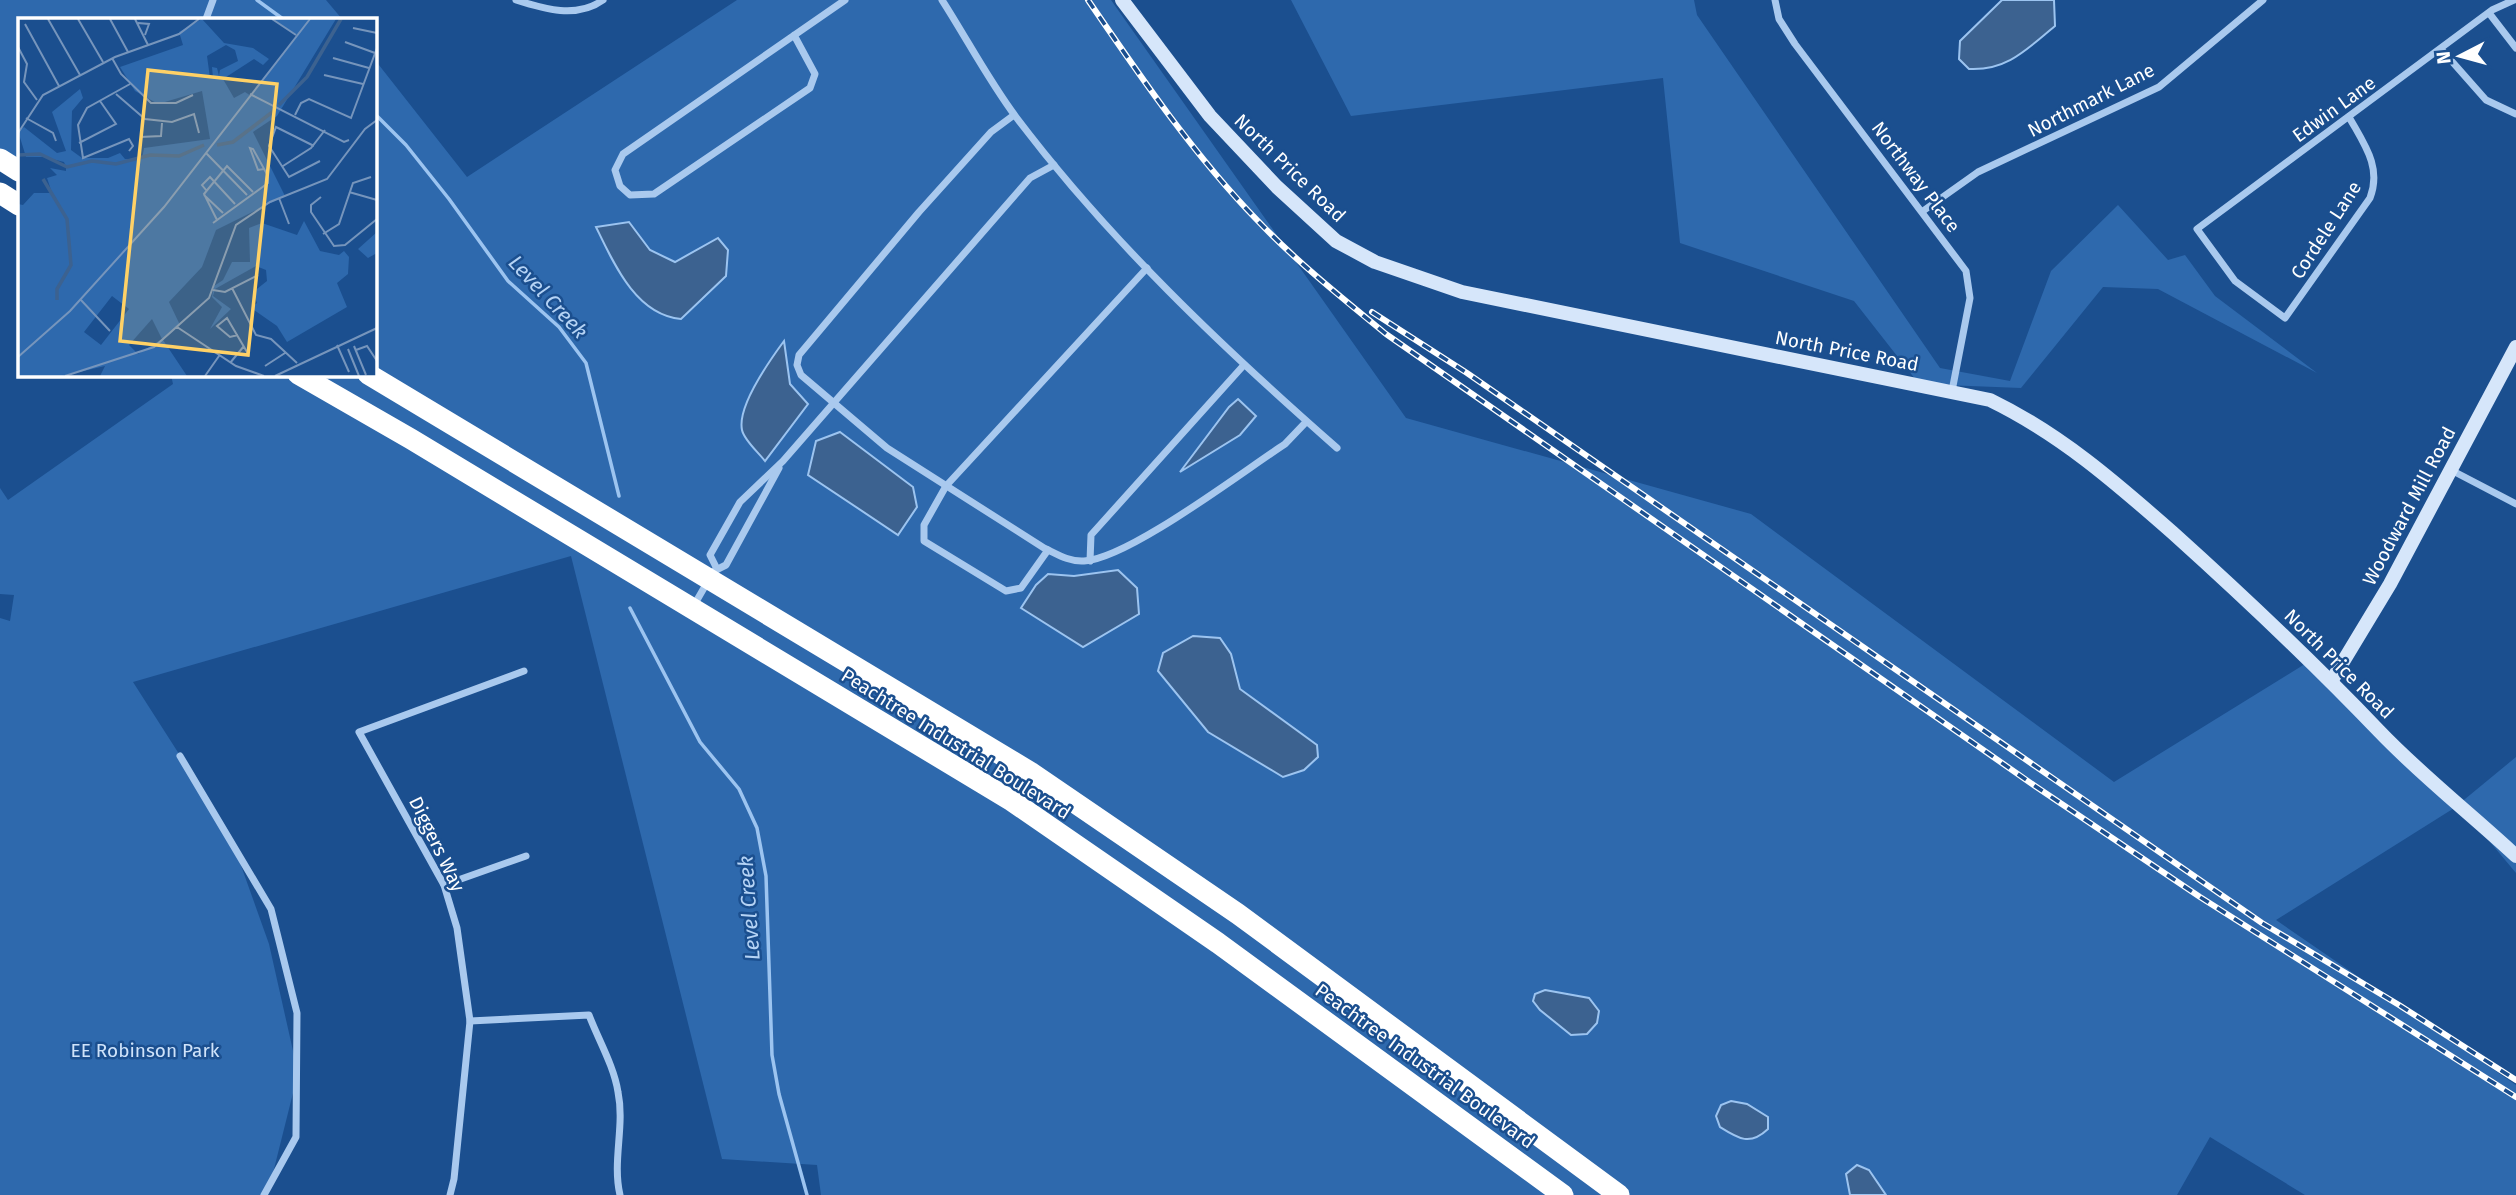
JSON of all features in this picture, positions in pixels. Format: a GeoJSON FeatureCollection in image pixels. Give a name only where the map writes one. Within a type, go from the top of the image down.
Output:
{"type":"FeatureCollection","features":[{"type":"Feature","properties":{"kind":"highway"},"geometry":{"type":"LineString","coordinates":[[0,159],[18,170]]}},
{"type":"Feature","properties":{"kind":"highway"},"geometry":{"type":"LineString","coordinates":[[0,193],[18,204]]}},
{"type":"Feature","properties":{"kind":"highway","name":"Peachtree Industrial Boulevard"},"geometry":{"type":"LineString","coordinates":[[301,376],[411,439],[1012,801],[1218,943],[1563,1195]]}},
{"type":"Feature","properties":{"kind":"highway","name":"Peachtree Industrial Boulevard"},"geometry":{"type":"LineString","coordinates":[[371,376],[713,574],[1030,772],[1238,914],[1619,1195]]}},
{"type":"Feature","properties":{"kind":"street"},"geometry":{"type":"LineString","coordinates":[[206,18],[213,0]]}},
{"type":"Feature","properties":{"kind":"street"},"geometry":{"type":"LineString","coordinates":[[516,0],[553,10],[578,11],[603,0]]}},
{"type":"Feature","properties":{"kind":"street"},"geometry":{"type":"LineString","coordinates":[[794,35],[815,74],[810,88],[653,194],[629,195],[620,186],[615,170],[624,154],[794,35],[845,0]]}},
{"type":"Feature","properties":{"kind":"street"},"geometry":{"type":"LineString","coordinates":[[942,0],[1014,114],[1054,165],[1147,268],[1243,366],[1336,449]]}},
{"type":"Feature","properties":{"kind":"street","name":"North Price Road"},"geometry":{"type":"LineString","coordinates":[[1122,0],[1210,116],[1277,187],[1336,241],[1375,262],[1462,292],[1952,391],[1990,400],[2010,409],[2078,451],[2208,564],[2332,680],[2405,757],[2516,856]]}},
{"type":"Feature","properties":{"kind":"street","name":"Northway Place"},"geometry":{"type":"LineString","coordinates":[[1775,0],[1779,19],[1795,44],[1966,271],[1970,298],[1952,391]]}},
{"type":"Feature","properties":{"kind":"street","name":"Northmark Lane"},"geometry":{"type":"LineString","coordinates":[[1923,211],[1978,173],[2159,87],[2263,0]]}},
{"type":"Feature","properties":{"kind":"street","name":"Edwin Lane"},"geometry":{"type":"LineString","coordinates":[[2286,318],[2235,281],[2197,229],[2489,13],[2514,0]]}},
{"type":"Feature","properties":{"kind":"street"},"geometry":{"type":"LineString","coordinates":[[2489,13],[2516,48]]}},
{"type":"Feature","properties":{"kind":"street"},"geometry":{"type":"LineString","coordinates":[[2441,49],[2486,100],[2516,114]]}},
{"type":"Feature","properties":{"kind":"street"},"geometry":{"type":"LineString","coordinates":[[1014,114],[991,132],[928,202],[799,355],[797,365],[801,375],[887,448],[1066,559],[1090,561],[1119,552],[1285,444],[1306,422]]}},
{"type":"Feature","properties":{"kind":"street","name":"Cordele Lane"},"geometry":{"type":"LineString","coordinates":[[2286,318],[2370,198],[2375,186],[2372,158],[2349,117]]}},
{"type":"Feature","properties":{"kind":"street"},"geometry":{"type":"LineString","coordinates":[[713,574],[710,555],[740,502],[783,461],[1030,178],[1054,165]]}},
{"type":"Feature","properties":{"kind":"street"},"geometry":{"type":"LineString","coordinates":[[1048,550],[1021,588],[1006,591],[924,541],[923,525],[946,486],[1147,268]]}},
{"type":"Feature","properties":{"kind":"street","name":"Woodward Mill Road"},"geometry":{"type":"LineString","coordinates":[[2332,680],[2390,584],[2516,347]]}},
{"type":"Feature","properties":{"kind":"street"},"geometry":{"type":"LineString","coordinates":[[1090,561],[1091,535],[1243,366]]}},
{"type":"Feature","properties":{"kind":"street"},"geometry":{"type":"LineString","coordinates":[[691,610],[713,574],[726,565],[783,461]]}},
{"type":"Feature","properties":{"kind":"street"},"geometry":{"type":"LineString","coordinates":[[2451,470],[2516,504]]}},
{"type":"Feature","properties":{"kind":"street","name":"Diggers Way"},"geometry":{"type":"LineString","coordinates":[[450,1195],[454,1179],[470,1021],[457,928],[444,885],[359,732],[524,671]]}},
{"type":"Feature","properties":{"kind":"street"},"geometry":{"type":"LineString","coordinates":[[180,756],[271,909],[297,1013],[296,1137],[264,1195]]}},
{"type":"Feature","properties":{"kind":"street"},"geometry":{"type":"LineString","coordinates":[[444,885],[526,856]]}},
{"type":"Feature","properties":{"kind":"street"},"geometry":{"type":"LineString","coordinates":[[470,1021],[589,1015],[618,1091],[620,1143],[616,1176],[620,1195]]}},
{"type":"Feature","properties":{"kind":"green space"},"geometry":{"type":"Polygon","coordinates":[[[0,0],[326,0],[341,18],[18,18],[18,158],[0,149],[0,0]]]}},
{"type":"Feature","properties":{"kind":"green space","name":"EE Robinson Park"},"geometry":{"type":"Polygon","coordinates":[[[737,0],[1111,0],[1406,418],[1751,514],[2114,782],[2313,659],[2459,804],[2516,757],[2516,873],[2459,805],[2276,920],[2516,1085],[2516,1195],[2305,1195],[2210,1137],[2177,1195],[821,1195],[817,1165],[722,1159],[571,556],[133,682],[229,832],[269,944],[298,1073],[272,1177],[262,1195],[0,1195],[0,618],[10,621],[14,595],[0,594],[0,488],[8,500],[173,384],[171,376],[376,376],[376,61],[467,177],[737,0]]]}},
{"type":"Feature","properties":{"kind":"green space"},"geometry":{"type":"Polygon","coordinates":[[[1291,0],[1694,0],[1697,15],[1940,368],[2010,381],[2051,271],[2118,205],[2168,260],[2185,255],[2215,296],[2317,373],[2158,289],[2103,287],[2021,388],[1919,384],[1854,301],[1680,243],[1663,78],[1351,116],[1291,0]]]}},
{"type":"Feature","properties":{"kind":"shaded area"},"geometry":{"type":"Polygon","coordinates":[[[2002,0],[2054,0],[2055,26],[2026,50],[2006,62],[1982,69],[1969,69],[1959,59],[1960,41],[2002,0]]]}},
{"type":"Feature","properties":{"kind":"shaded area"},"geometry":{"type":"Polygon","coordinates":[[[629,222],[650,250],[675,262],[718,238],[728,250],[726,276],[681,319],[651,308],[628,285],[596,227],[629,222]]]}},
{"type":"Feature","properties":{"kind":"shaded area"},"geometry":{"type":"Polygon","coordinates":[[[784,341],[790,384],[808,404],[765,461],[745,438],[742,420],[749,396],[784,341]]]}},
{"type":"Feature","properties":{"kind":"shaded area"},"geometry":{"type":"Polygon","coordinates":[[[1238,399],[1256,416],[1240,435],[1180,472],[1229,407],[1238,399]]]}},
{"type":"Feature","properties":{"kind":"shaded area"},"geometry":{"type":"Polygon","coordinates":[[[840,432],[913,487],[917,507],[898,535],[808,475],[816,441],[840,432]]]}},
{"type":"Feature","properties":{"kind":"shaded area"},"geometry":{"type":"Polygon","coordinates":[[[1118,570],[1137,588],[1139,614],[1083,647],[1021,608],[1036,585],[1048,574],[1074,576],[1118,570]]]}},
{"type":"Feature","properties":{"kind":"shaded area"},"geometry":{"type":"Polygon","coordinates":[[[1193,636],[1220,638],[1231,654],[1240,689],[1317,745],[1318,757],[1304,770],[1283,777],[1208,732],[1158,671],[1163,653],[1193,636]]]}},
{"type":"Feature","properties":{"kind":"shaded area"},"geometry":{"type":"Polygon","coordinates":[[[1545,990],[1589,998],[1599,1011],[1597,1023],[1587,1034],[1571,1035],[1533,1001],[1535,994],[1545,990]]]}},
{"type":"Feature","properties":{"kind":"shaded area"},"geometry":{"type":"Polygon","coordinates":[[[1731,1101],[1747,1104],[1768,1117],[1768,1129],[1756,1138],[1744,1139],[1720,1127],[1716,1116],[1721,1105],[1731,1101]]]}},
{"type":"Feature","properties":{"kind":"shaded area"},"geometry":{"type":"Polygon","coordinates":[[[1857,1165],[1869,1170],[1886,1195],[1850,1195],[1846,1174],[1857,1165]]]}},
{"type":"Feature","properties":{"kind":"waterway","name":"Level Creek"},"geometry":{"type":"LineString","coordinates":[[257,0],[282,18]]}},
{"type":"Feature","properties":{"kind":"waterway","name":"Level Creek"},"geometry":{"type":"LineString","coordinates":[[376,115],[406,145],[449,199],[508,281],[559,327],[586,363],[619,496]]}},
{"type":"Feature","properties":{"kind":"waterway","name":"Level Creek"},"geometry":{"type":"LineString","coordinates":[[630,608],[700,742],[739,789],[757,828],[766,876],[772,1055],[779,1094],[807,1195]]}},
{"type":"Feature","properties":{"kind":"railway"},"geometry":{"type":"LineString","coordinates":[[1088,0],[1168,114],[1234,195],[1288,251],[1386,334],[2035,786],[2200,897],[2516,1097]]}},
{"type":"Feature","properties":{"kind":"railway"},"geometry":{"type":"LineString","coordinates":[[1372,312],[1467,373],[2262,923],[2399,1005],[2516,1080]]}}]}
